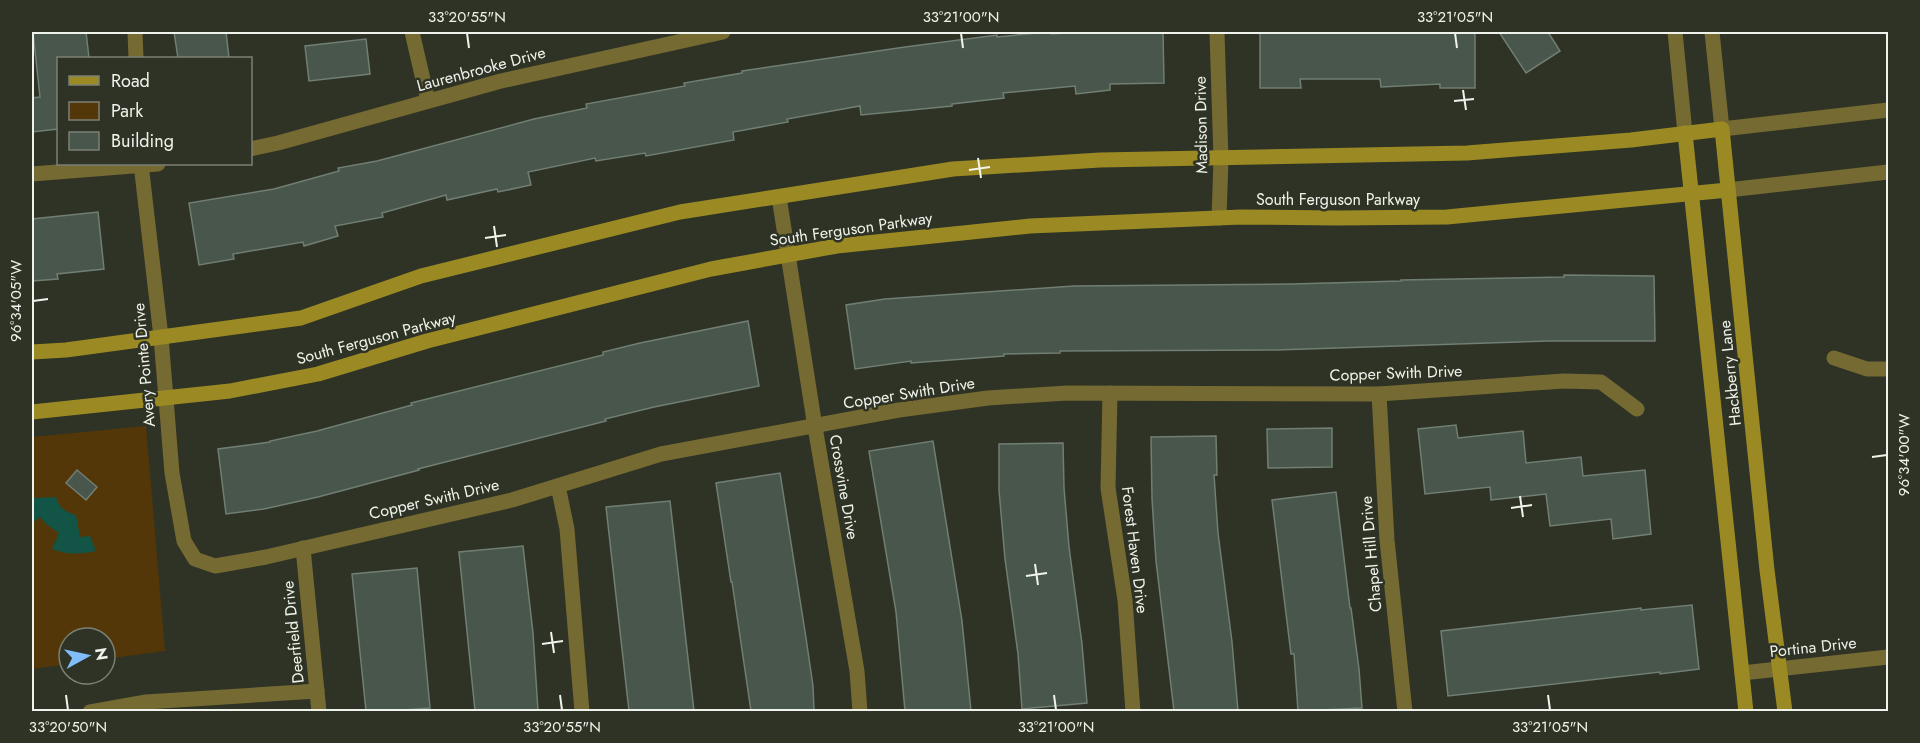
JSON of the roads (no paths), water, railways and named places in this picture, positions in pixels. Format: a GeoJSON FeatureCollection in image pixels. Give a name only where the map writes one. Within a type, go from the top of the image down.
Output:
{"type":"FeatureCollection","features":[{"type":"Feature","properties":{"kind":"street"},"geometry":{"type":"LineString","coordinates":[[135,32],[136,57]]}},
{"type":"Feature","properties":{"kind":"street"},"geometry":{"type":"LineString","coordinates":[[412,32],[428,101]]}},
{"type":"Feature","properties":{"kind":"street","name":"Laurenbrooke Drive"},"geometry":{"type":"LineString","coordinates":[[252,149],[512,78],[686,35],[723,32]]}},
{"type":"Feature","properties":{"kind":"street","name":"Madison Drive"},"geometry":{"type":"LineString","coordinates":[[1217,32],[1221,159],[1218,218]]}},
{"type":"Feature","properties":{"kind":"street","name":"Hackberry Lane"},"geometry":{"type":"LineString","coordinates":[[1675,32],[1746,711]]}},
{"type":"Feature","properties":{"kind":"street","name":"Hackberry Lane"},"geometry":{"type":"LineString","coordinates":[[1712,32],[1767,570],[1785,711]]}},
{"type":"Feature","properties":{"kind":"street"},"geometry":{"type":"LineString","coordinates":[[32,352],[66,350],[301,318],[421,276],[680,212],[953,169],[1100,160],[1467,153],[1631,140],[1888,110]]}},
{"type":"Feature","properties":{"kind":"street"},"geometry":{"type":"LineString","coordinates":[[32,174],[131,165]]}},
{"type":"Feature","properties":{"kind":"street","name":"Avery Pointe Drive"},"geometry":{"type":"LineString","coordinates":[[142,165],[161,337],[172,473],[184,541],[195,559]]}},
{"type":"Feature","properties":{"kind":"street"},"geometry":{"type":"LineString","coordinates":[[1728,190],[1888,172]]}},
{"type":"Feature","properties":{"kind":"street","name":"South Ferguson Parkway"},"geometry":{"type":"LineString","coordinates":[[32,412],[230,391],[318,374],[427,341],[711,269],[837,246],[1030,226],[1218,218],[1448,217],[1728,190]]}},
{"type":"Feature","properties":{"kind":"street","name":"Crossvine Drive"},"geometry":{"type":"LineString","coordinates":[[779,197],[815,427],[858,671],[860,711]]}},
{"type":"Feature","properties":{"kind":"street"},"geometry":{"type":"LineString","coordinates":[[1834,358],[1867,369],[1888,369]]}},
{"type":"Feature","properties":{"kind":"street","name":"Copper Swith Drive"},"geometry":{"type":"LineString","coordinates":[[195,559],[215,566],[266,557],[512,500],[661,454],[899,410],[988,398],[1067,393],[1379,394],[1564,381],[1601,382],[1637,409]]}},
{"type":"Feature","properties":{"kind":"street","name":"Forest Haven Drive"},"geometry":{"type":"LineString","coordinates":[[1110,393],[1108,489],[1125,600],[1133,711]]}},
{"type":"Feature","properties":{"kind":"street","name":"Chapel Hill Drive"},"geometry":{"type":"LineString","coordinates":[[1379,394],[1387,540],[1405,711]]}},
{"type":"Feature","properties":{"kind":"street"},"geometry":{"type":"LineString","coordinates":[[558,486],[567,529],[582,711]]}},
{"type":"Feature","properties":{"kind":"street","name":"Deerfield Drive"},"geometry":{"type":"LineString","coordinates":[[303,549],[319,711]]}},
{"type":"Feature","properties":{"kind":"street","name":"Portina Drive"},"geometry":{"type":"LineString","coordinates":[[1742,672],[1888,657]]}},
{"type":"Feature","properties":{"kind":"street"},"geometry":{"type":"LineString","coordinates":[[90,711],[146,702],[317,691]]}},
{"type":"Feature","properties":{"kind":"water"},"geometry":{"type":"Polygon","coordinates":[[[32,487],[33,498],[56,497],[63,509],[76,515],[80,537],[90,536],[96,551],[74,553],[52,549],[59,533],[40,517],[32,523],[32,487]]]}}]}
